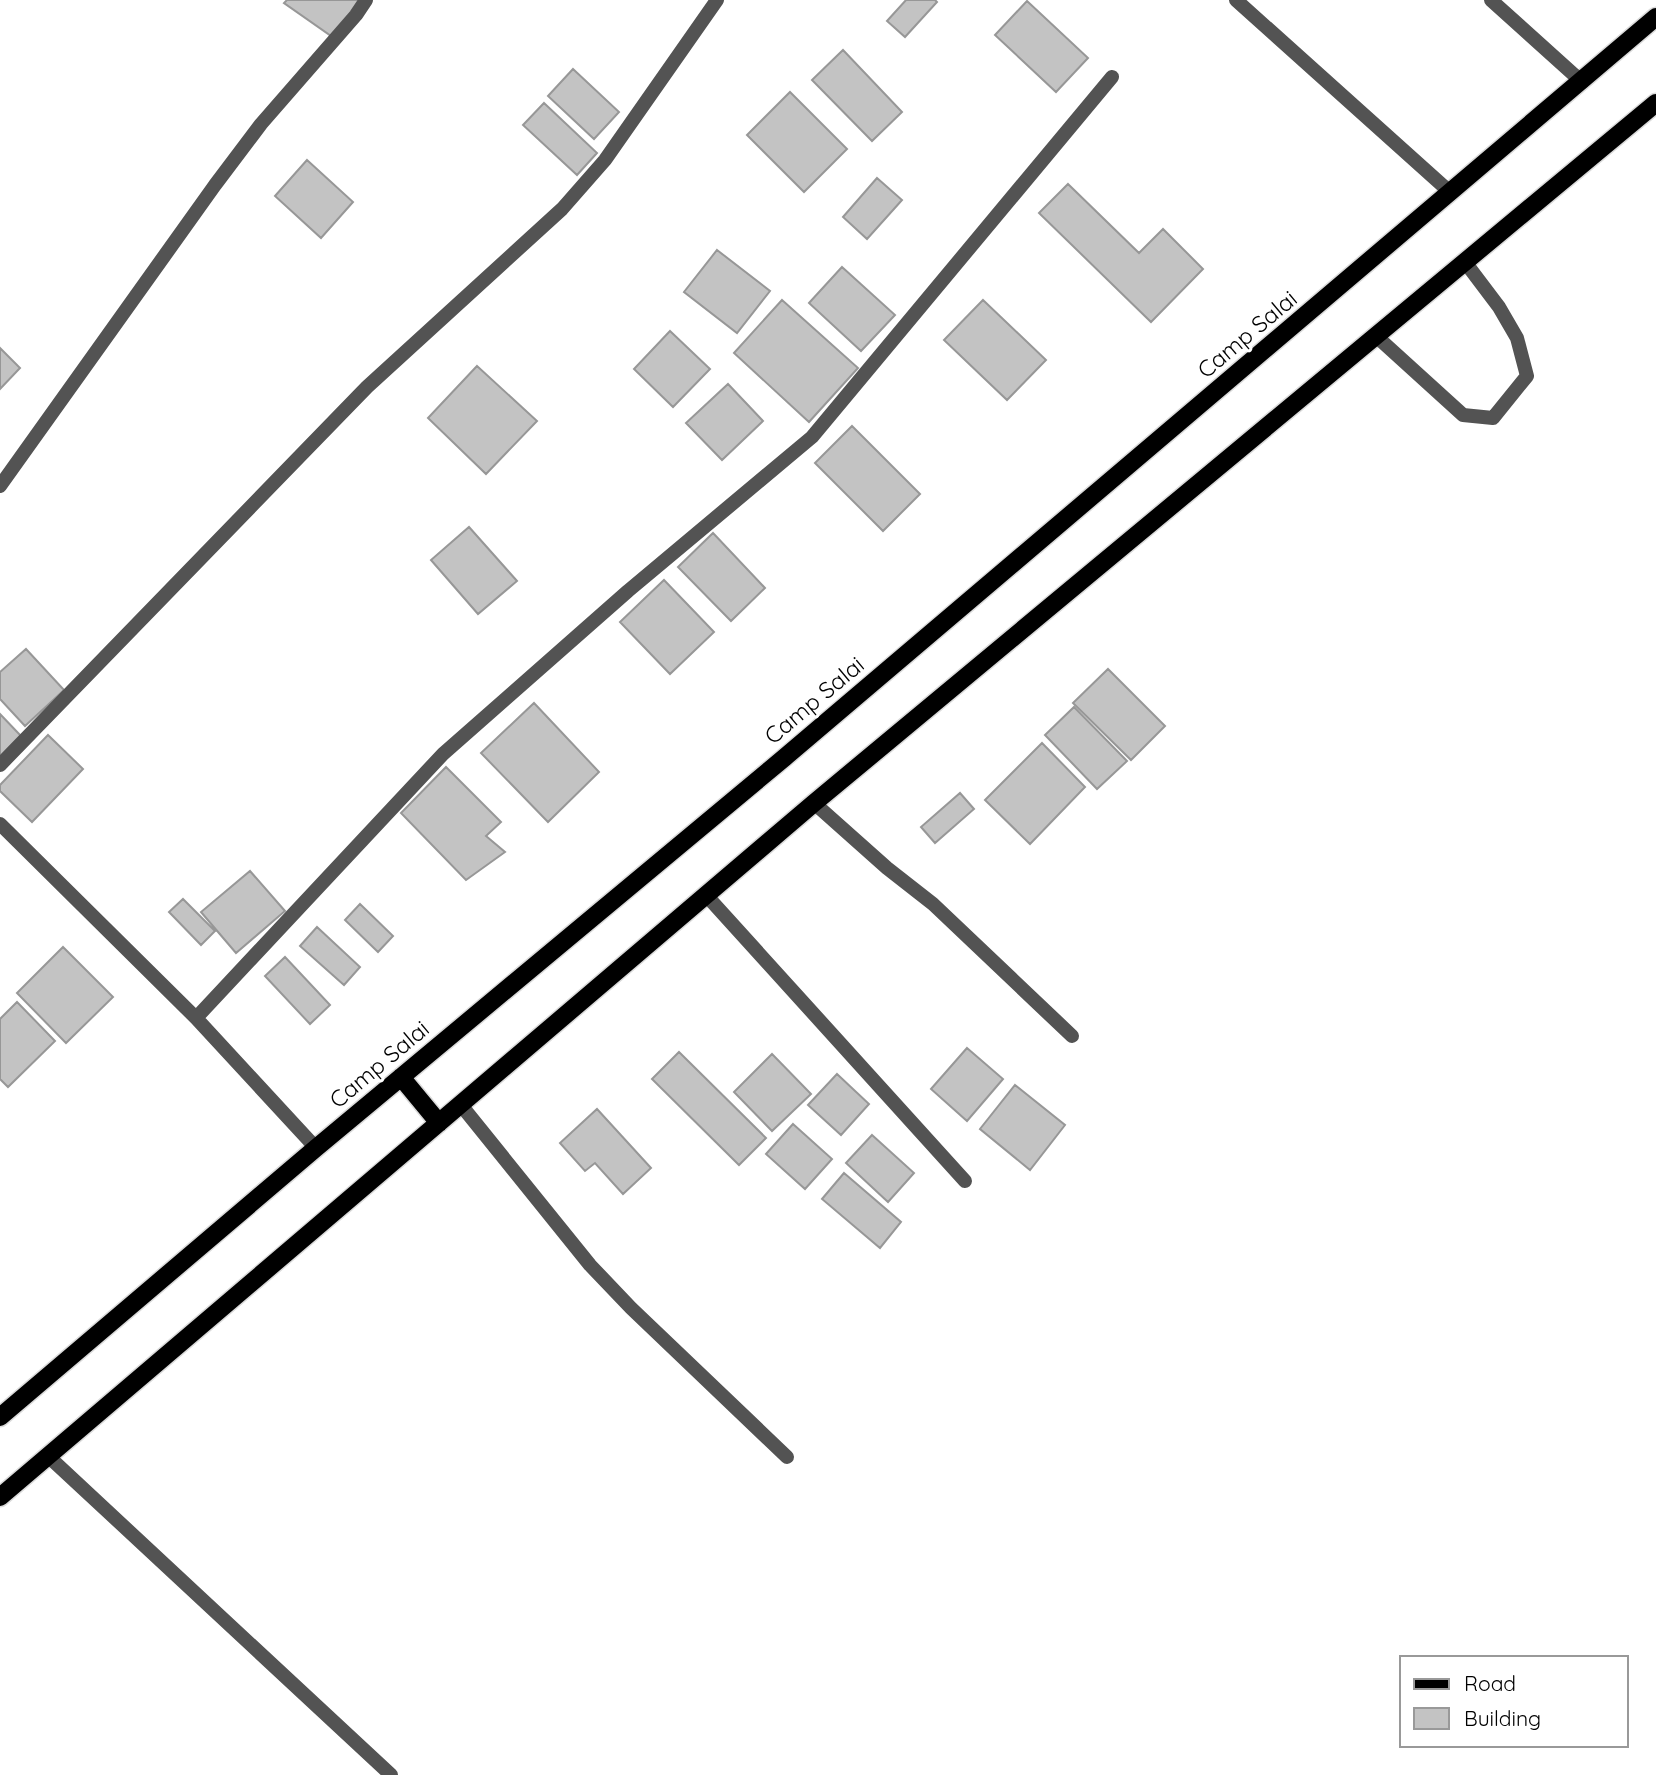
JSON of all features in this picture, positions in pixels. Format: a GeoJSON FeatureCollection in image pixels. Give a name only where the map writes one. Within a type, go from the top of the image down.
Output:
{"type":"FeatureCollection","features":[{"type":"Feature","properties":{"kind":"main road","name":"Camp Salai"},"geometry":{"type":"LineString","coordinates":[[0,1416],[316,1148],[795,749],[1656,17]]}},
{"type":"Feature","properties":{"kind":"main road"},"geometry":{"type":"LineString","coordinates":[[0,1497],[814,803],[1656,103]]}},
{"type":"Feature","properties":{"kind":"main road"},"geometry":{"type":"LineString","coordinates":[[401,1077],[439,1123]]}},
{"type":"Feature","properties":{"kind":"street"},"geometry":{"type":"LineString","coordinates":[[0,486],[230,164],[366,0]]}},
{"type":"Feature","properties":{"kind":"street"},"geometry":{"type":"LineString","coordinates":[[0,765],[367,387],[562,209],[605,160],[717,0]]}},
{"type":"Feature","properties":{"kind":"street"},"geometry":{"type":"LineString","coordinates":[[1236,0],[1451,193]]}},
{"type":"Feature","properties":{"kind":"street"},"geometry":{"type":"LineString","coordinates":[[1491,0],[1582,82]]}},
{"type":"Feature","properties":{"kind":"street"},"geometry":{"type":"LineString","coordinates":[[196,1018],[443,754],[628,591],[812,437],[1112,77]]}},
{"type":"Feature","properties":{"kind":"street"},"geometry":{"type":"LineString","coordinates":[[1376,336],[1463,415],[1493,418],[1527,376],[1517,338],[1499,307],[1465,262]]}},
{"type":"Feature","properties":{"kind":"street"},"geometry":{"type":"LineString","coordinates":[[814,803],[887,868],[933,904],[1072,1036]]}},
{"type":"Feature","properties":{"kind":"street"},"geometry":{"type":"LineString","coordinates":[[0,824],[196,1018],[316,1148]]}},
{"type":"Feature","properties":{"kind":"street"},"geometry":{"type":"LineString","coordinates":[[706,895],[965,1181]]}},
{"type":"Feature","properties":{"kind":"street"},"geometry":{"type":"LineString","coordinates":[[461,1105],[598,1273],[787,1457]]}},
{"type":"Feature","properties":{"kind":"street"},"geometry":{"type":"LineString","coordinates":[[48,1456],[391,1775]]}},
{"type":"Feature","properties":{"kind":"building"},"geometry":{"type":"Polygon","coordinates":[[[287,0],[360,0],[334,38],[284,3],[287,0]]]}},
{"type":"Feature","properties":{"kind":"building"},"geometry":{"type":"Polygon","coordinates":[[[906,0],[937,2],[905,37],[887,21],[906,0]]]}},
{"type":"Feature","properties":{"kind":"building"},"geometry":{"type":"Polygon","coordinates":[[[1027,1],[1088,58],[1056,92],[995,35],[1027,1]]]}},
{"type":"Feature","properties":{"kind":"building"},"geometry":{"type":"Polygon","coordinates":[[[843,50],[902,112],[872,141],[812,80],[843,50]]]}},
{"type":"Feature","properties":{"kind":"building"},"geometry":{"type":"Polygon","coordinates":[[[573,69],[619,112],[594,139],[548,96],[573,69]]]}},
{"type":"Feature","properties":{"kind":"building"},"geometry":{"type":"Polygon","coordinates":[[[790,92],[847,149],[804,192],[747,135],[790,92]]]}},
{"type":"Feature","properties":{"kind":"building"},"geometry":{"type":"Polygon","coordinates":[[[544,103],[597,153],[577,175],[523,125],[544,103]]]}},
{"type":"Feature","properties":{"kind":"building"},"geometry":{"type":"Polygon","coordinates":[[[307,160],[353,202],[321,238],[275,196],[307,160]]]}},
{"type":"Feature","properties":{"kind":"building"},"geometry":{"type":"Polygon","coordinates":[[[877,178],[902,200],[867,239],[843,217],[877,178]]]}},
{"type":"Feature","properties":{"kind":"building"},"geometry":{"type":"Polygon","coordinates":[[[1068,184],[1139,253],[1163,229],[1203,269],[1151,322],[1039,213],[1068,184]]]}},
{"type":"Feature","properties":{"kind":"building"},"geometry":{"type":"Polygon","coordinates":[[[717,250],[770,291],[737,333],[684,292],[717,250]]]}},
{"type":"Feature","properties":{"kind":"building"},"geometry":{"type":"Polygon","coordinates":[[[842,267],[895,315],[861,351],[809,303],[842,267]]]}},
{"type":"Feature","properties":{"kind":"building"},"geometry":{"type":"Polygon","coordinates":[[[782,300],[858,368],[809,422],[734,353],[782,300]]]}},
{"type":"Feature","properties":{"kind":"building"},"geometry":{"type":"Polygon","coordinates":[[[983,300],[1046,360],[1007,400],[944,340],[983,300]]]}},
{"type":"Feature","properties":{"kind":"building"},"geometry":{"type":"Polygon","coordinates":[[[670,331],[710,369],[673,407],[634,369],[670,331]]]}},
{"type":"Feature","properties":{"kind":"building"},"geometry":{"type":"Polygon","coordinates":[[[0,348],[20,368],[0,389],[0,348]]]}},
{"type":"Feature","properties":{"kind":"building"},"geometry":{"type":"Polygon","coordinates":[[[477,366],[537,421],[486,474],[428,418],[477,366]]]}},
{"type":"Feature","properties":{"kind":"building"},"geometry":{"type":"Polygon","coordinates":[[[728,384],[763,421],[722,460],[686,423],[728,384]]]}},
{"type":"Feature","properties":{"kind":"building"},"geometry":{"type":"Polygon","coordinates":[[[852,426],[920,494],[883,531],[815,463],[852,426]]]}},
{"type":"Feature","properties":{"kind":"building"},"geometry":{"type":"Polygon","coordinates":[[[469,527],[517,581],[478,614],[431,560],[469,527]]]}},
{"type":"Feature","properties":{"kind":"building"},"geometry":{"type":"Polygon","coordinates":[[[713,533],[765,588],[731,621],[678,567],[713,533]]]}},
{"type":"Feature","properties":{"kind":"building"},"geometry":{"type":"Polygon","coordinates":[[[664,580],[714,632],[670,674],[620,622],[664,580]]]}},
{"type":"Feature","properties":{"kind":"building"},"geometry":{"type":"Polygon","coordinates":[[[26,649],[64,690],[25,726],[0,699],[0,672],[26,649]]]}},
{"type":"Feature","properties":{"kind":"building"},"geometry":{"type":"Polygon","coordinates":[[[1108,669],[1165,726],[1131,760],[1073,703],[1108,669]]]}},
{"type":"Feature","properties":{"kind":"building"},"geometry":{"type":"Polygon","coordinates":[[[534,703],[599,772],[548,822],[481,753],[534,703]]]}},
{"type":"Feature","properties":{"kind":"building"},"geometry":{"type":"Polygon","coordinates":[[[1074,707],[1127,761],[1097,789],[1045,735],[1074,707]]]}},
{"type":"Feature","properties":{"kind":"building"},"geometry":{"type":"Polygon","coordinates":[[[0,714],[21,736],[0,757],[0,714]]]}},
{"type":"Feature","properties":{"kind":"building"},"geometry":{"type":"Polygon","coordinates":[[[48,735],[83,769],[32,822],[0,791],[0,785],[48,735]]]}},
{"type":"Feature","properties":{"kind":"building"},"geometry":{"type":"Polygon","coordinates":[[[1042,743],[1085,787],[1030,844],[985,800],[1042,743]]]}},
{"type":"Feature","properties":{"kind":"building"},"geometry":{"type":"Polygon","coordinates":[[[446,767],[501,822],[486,836],[505,852],[466,880],[401,813],[446,767]]]}},
{"type":"Feature","properties":{"kind":"building"},"geometry":{"type":"Polygon","coordinates":[[[960,793],[974,809],[935,843],[921,827],[960,793]]]}},
{"type":"Feature","properties":{"kind":"building"},"geometry":{"type":"Polygon","coordinates":[[[250,871],[285,911],[236,953],[201,912],[250,871]]]}},
{"type":"Feature","properties":{"kind":"building"},"geometry":{"type":"Polygon","coordinates":[[[183,899],[215,931],[201,945],[169,912],[183,899]]]}},
{"type":"Feature","properties":{"kind":"building"},"geometry":{"type":"Polygon","coordinates":[[[360,904],[393,936],[378,952],[345,920],[360,904]]]}},
{"type":"Feature","properties":{"kind":"building"},"geometry":{"type":"Polygon","coordinates":[[[317,927],[360,967],[344,985],[300,946],[317,927]]]}},
{"type":"Feature","properties":{"kind":"building"},"geometry":{"type":"Polygon","coordinates":[[[63,947],[113,997],[66,1043],[17,993],[63,947]]]}},
{"type":"Feature","properties":{"kind":"building"},"geometry":{"type":"Polygon","coordinates":[[[285,957],[330,1005],[310,1024],[265,976],[285,957]]]}},
{"type":"Feature","properties":{"kind":"building"},"geometry":{"type":"Polygon","coordinates":[[[17,1002],[55,1041],[8,1087],[0,1079],[0,1019],[17,1002]]]}},
{"type":"Feature","properties":{"kind":"building"},"geometry":{"type":"Polygon","coordinates":[[[967,1048],[1003,1079],[967,1121],[931,1089],[967,1048]]]}},
{"type":"Feature","properties":{"kind":"building"},"geometry":{"type":"Polygon","coordinates":[[[679,1052],[766,1138],[739,1165],[652,1079],[679,1052]]]}},
{"type":"Feature","properties":{"kind":"building"},"geometry":{"type":"Polygon","coordinates":[[[772,1054],[811,1094],[772,1131],[734,1092],[772,1054]]]}},
{"type":"Feature","properties":{"kind":"building"},"geometry":{"type":"Polygon","coordinates":[[[837,1074],[869,1104],[841,1135],[808,1105],[837,1074]]]}},
{"type":"Feature","properties":{"kind":"building"},"geometry":{"type":"Polygon","coordinates":[[[1015,1085],[1065,1125],[1030,1170],[980,1129],[1015,1085]]]}},
{"type":"Feature","properties":{"kind":"building"},"geometry":{"type":"Polygon","coordinates":[[[597,1109],[651,1168],[623,1194],[595,1163],[585,1171],[560,1143],[597,1109]]]}},
{"type":"Feature","properties":{"kind":"building"},"geometry":{"type":"Polygon","coordinates":[[[793,1124],[832,1159],[805,1189],[766,1154],[793,1124]]]}},
{"type":"Feature","properties":{"kind":"building"},"geometry":{"type":"Polygon","coordinates":[[[872,1135],[914,1173],[888,1202],[846,1163],[872,1135]]]}},
{"type":"Feature","properties":{"kind":"building"},"geometry":{"type":"Polygon","coordinates":[[[844,1173],[901,1222],[880,1248],[822,1199],[844,1173]]]}}]}
